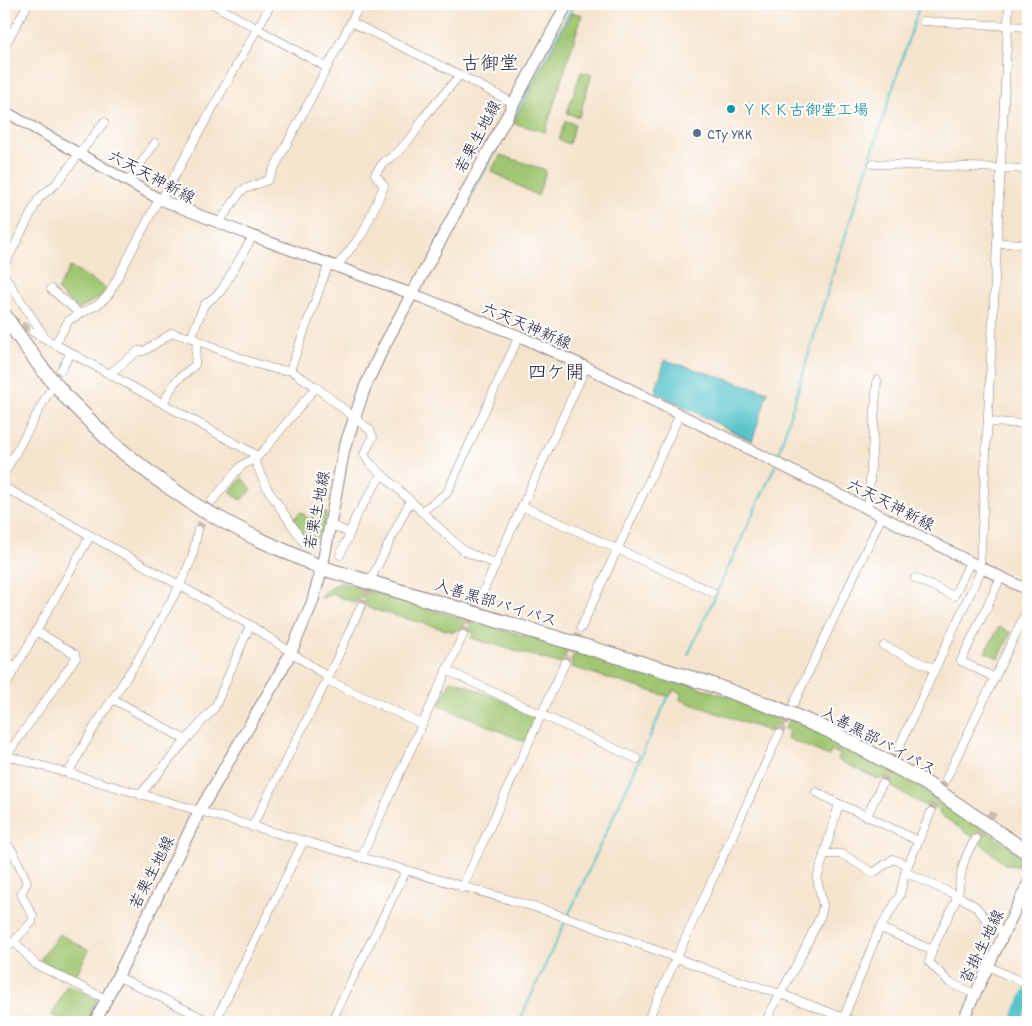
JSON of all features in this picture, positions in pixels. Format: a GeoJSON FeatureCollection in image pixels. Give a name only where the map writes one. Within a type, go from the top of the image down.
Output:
{"type":"FeatureCollection","features":[{"type":"Feature","properties":{"kind":"highway","name":"入善黒部バイパス"},"geometry":{"type":"LineString","coordinates":[[4,315],[40,366],[68,399],[113,444],[156,478],[200,508],[256,538],[322,568],[707,683],[772,707],[828,730],[924,782],[1028,853]]}},
{"type":"Feature","properties":{"kind":"main road","name":"若栗生地線"},"geometry":{"type":"LineString","coordinates":[[95,1022],[199,812],[249,729],[291,652],[312,603],[331,525],[344,449],[365,387],[382,348],[567,4]]}},
{"type":"Feature","properties":{"kind":"main road","name":"六天天神新線"},"geometry":{"type":"LineString","coordinates":[[4,111],[160,200],[218,224],[412,293],[519,336],[586,367],[977,566],[1028,590]]}},
{"type":"Feature","properties":{"kind":"main road","name":"沓掛生地線"},"geometry":{"type":"LineString","coordinates":[[962,1022],[1028,883]]}},
{"type":"Feature","properties":{"kind":"street"},"geometry":{"type":"LineString","coordinates":[[4,47],[28,4]]}},
{"type":"Feature","properties":{"kind":"street"},"geometry":{"type":"LineString","coordinates":[[213,4],[326,68]]}},
{"type":"Feature","properties":{"kind":"street"},"geometry":{"type":"LineString","coordinates":[[55,344],[69,320],[99,304],[108,294],[271,4]]}},
{"type":"Feature","properties":{"kind":"street"},"geometry":{"type":"LineString","coordinates":[[218,224],[242,190],[268,180],[360,4]]}},
{"type":"Feature","properties":{"kind":"street"},"geometry":{"type":"LineString","coordinates":[[899,747],[935,669],[977,566],[988,422],[998,243],[1008,4]]}},
{"type":"Feature","properties":{"kind":"street"},"geometry":{"type":"LineString","coordinates":[[923,21],[1028,27]]}},
{"type":"Feature","properties":{"kind":"street"},"geometry":{"type":"LineString","coordinates":[[351,22],[460,74],[514,103]]}},
{"type":"Feature","properties":{"kind":"street"},"geometry":{"type":"LineString","coordinates":[[110,374],[138,351],[144,351],[172,333],[194,339],[261,365],[284,372],[290,370],[333,264],[363,233],[384,186],[375,174],[383,163],[397,153],[414,134],[424,117],[460,74]]}},
{"type":"Feature","properties":{"kind":"street"},"geometry":{"type":"LineString","coordinates":[[4,266],[40,198],[56,184],[104,122]]}},
{"type":"Feature","properties":{"kind":"street"},"geometry":{"type":"LineString","coordinates":[[128,182],[155,143]]}},
{"type":"Feature","properties":{"kind":"street"},"geometry":{"type":"LineString","coordinates":[[874,164],[1028,169]]}},
{"type":"Feature","properties":{"kind":"street"},"geometry":{"type":"LineString","coordinates":[[162,403],[175,382],[196,365],[194,339],[204,305],[221,291],[253,236]]}},
{"type":"Feature","properties":{"kind":"street"},"geometry":{"type":"LineString","coordinates":[[998,243],[1028,244]]}},
{"type":"Feature","properties":{"kind":"street"},"geometry":{"type":"LineString","coordinates":[[4,275],[46,339]]}},
{"type":"Feature","properties":{"kind":"street"},"geometry":{"type":"LineString","coordinates":[[51,289],[80,314]]}},
{"type":"Feature","properties":{"kind":"street"},"geometry":{"type":"LineString","coordinates":[[33,332],[256,457],[271,494],[304,543]]}},
{"type":"Feature","properties":{"kind":"street"},"geometry":{"type":"LineString","coordinates":[[421,512],[447,493],[519,336]]}},
{"type":"Feature","properties":{"kind":"street"},"geometry":{"type":"LineString","coordinates":[[61,370],[71,353]]}},
{"type":"Feature","properties":{"kind":"street"},"geometry":{"type":"LineString","coordinates":[[480,598],[586,367]]}},
{"type":"Feature","properties":{"kind":"street"},"geometry":{"type":"LineString","coordinates":[[290,370],[316,387],[370,430],[373,437],[364,454],[368,461],[421,512],[464,551],[496,564]]}},
{"type":"Feature","properties":{"kind":"street"},"geometry":{"type":"LineString","coordinates":[[868,509],[876,380]]}},
{"type":"Feature","properties":{"kind":"street"},"geometry":{"type":"LineString","coordinates":[[212,501],[241,466],[256,457],[316,387]]}},
{"type":"Feature","properties":{"kind":"street"},"geometry":{"type":"LineString","coordinates":[[4,474],[49,392]]}},
{"type":"Feature","properties":{"kind":"street"},"geometry":{"type":"LineString","coordinates":[[581,628],[680,414]]}},
{"type":"Feature","properties":{"kind":"street"},"geometry":{"type":"LineString","coordinates":[[988,422],[1028,424]]}},
{"type":"Feature","properties":{"kind":"street"},"geometry":{"type":"LineString","coordinates":[[340,555],[355,518],[382,474]]}},
{"type":"Feature","properties":{"kind":"street"},"geometry":{"type":"LineString","coordinates":[[4,487],[250,625],[325,675],[327,680],[422,724]]}},
{"type":"Feature","properties":{"kind":"street"},"geometry":{"type":"LineString","coordinates":[[373,575],[410,501]]}},
{"type":"Feature","properties":{"kind":"street"},"geometry":{"type":"LineString","coordinates":[[522,506],[712,592]]}},
{"type":"Feature","properties":{"kind":"street"},"geometry":{"type":"LineString","coordinates":[[794,703],[882,516]]}},
{"type":"Feature","properties":{"kind":"street"},"geometry":{"type":"LineString","coordinates":[[331,525],[350,533]]}},
{"type":"Feature","properties":{"kind":"street"},"geometry":{"type":"LineString","coordinates":[[68,773],[180,586],[192,558],[198,530]]}},
{"type":"Feature","properties":{"kind":"street"},"geometry":{"type":"LineString","coordinates":[[4,688],[90,536]]}},
{"type":"Feature","properties":{"kind":"street"},"geometry":{"type":"LineString","coordinates":[[915,578],[954,596],[977,566]]}},
{"type":"Feature","properties":{"kind":"street"},"geometry":{"type":"LineString","coordinates":[[994,678],[961,661],[1001,577]]}},
{"type":"Feature","properties":{"kind":"street"},"geometry":{"type":"LineString","coordinates":[[252,827],[327,680],[361,606]]}},
{"type":"Feature","properties":{"kind":"street"},"geometry":{"type":"LineString","coordinates":[[946,779],[1028,608]]}},
{"type":"Feature","properties":{"kind":"street"},"geometry":{"type":"LineString","coordinates":[[140,795],[215,707],[250,625]]}},
{"type":"Feature","properties":{"kind":"street"},"geometry":{"type":"LineString","coordinates":[[36,631],[75,654],[76,658],[5,756],[547,911],[730,978],[781,994],[842,1020],[855,1022]]}},
{"type":"Feature","properties":{"kind":"street"},"geometry":{"type":"LineString","coordinates":[[362,858],[463,635]]}},
{"type":"Feature","properties":{"kind":"street"},"geometry":{"type":"LineString","coordinates":[[884,646],[935,669]]}},
{"type":"Feature","properties":{"kind":"street"},"geometry":{"type":"LineString","coordinates":[[4,660],[16,667]]}},
{"type":"Feature","properties":{"kind":"street"},"geometry":{"type":"LineString","coordinates":[[462,888],[565,663]]}},
{"type":"Feature","properties":{"kind":"street"},"geometry":{"type":"LineString","coordinates":[[446,670],[637,759]]}},
{"type":"Feature","properties":{"kind":"street"},"geometry":{"type":"LineString","coordinates":[[113,699],[186,740]]}},
{"type":"Feature","properties":{"kind":"street"},"geometry":{"type":"LineString","coordinates":[[647,1022],[779,734]]}},
{"type":"Feature","properties":{"kind":"street"},"geometry":{"type":"LineString","coordinates":[[867,816],[882,784]]}},
{"type":"Feature","properties":{"kind":"street"},"geometry":{"type":"LineString","coordinates":[[816,792],[918,841]]}},
{"type":"Feature","properties":{"kind":"street"},"geometry":{"type":"LineString","coordinates":[[765,1022],[821,915],[823,906],[817,879],[839,804]]}},
{"type":"Feature","properties":{"kind":"street"},"geometry":{"type":"LineString","coordinates":[[842,1020],[881,928],[900,895],[906,868],[931,812]]}},
{"type":"Feature","properties":{"kind":"street"},"geometry":{"type":"LineString","coordinates":[[975,994],[950,982],[929,962],[932,950],[958,896],[962,866],[967,851],[976,839]]}},
{"type":"Feature","properties":{"kind":"street"},"geometry":{"type":"LineString","coordinates":[[4,840],[13,852],[27,882],[21,894],[33,916],[32,922],[4,949]]}},
{"type":"Feature","properties":{"kind":"street"},"geometry":{"type":"LineString","coordinates":[[117,976],[213,1022],[303,842]]}},
{"type":"Feature","properties":{"kind":"street"},"geometry":{"type":"LineString","coordinates":[[824,854],[842,854],[873,873],[893,859],[975,906],[991,925],[1004,933]]}},
{"type":"Feature","properties":{"kind":"street"},"geometry":{"type":"LineString","coordinates":[[331,1022],[406,871]]}},
{"type":"Feature","properties":{"kind":"street"},"geometry":{"type":"LineString","coordinates":[[881,928],[932,950]]}},
{"type":"Feature","properties":{"kind":"street"},"geometry":{"type":"LineString","coordinates":[[14,941],[35,964],[106,999]]}},
{"type":"Feature","properties":{"kind":"street"},"geometry":{"type":"LineString","coordinates":[[988,966],[1027,984]]}},
{"type":"Feature","properties":{"kind":"green space"},"geometry":{"type":"Polygon","coordinates":[[[572,12],[582,15],[545,132],[513,123],[572,12]]]}},
{"type":"Feature","properties":{"kind":"green space"},"geometry":{"type":"Polygon","coordinates":[[[581,72],[592,74],[579,117],[567,113],[581,72]]]}},
{"type":"Feature","properties":{"kind":"green space"},"geometry":{"type":"Polygon","coordinates":[[[565,121],[575,124],[569,144],[559,140],[565,121]]]}},
{"type":"Feature","properties":{"kind":"green space"},"geometry":{"type":"Polygon","coordinates":[[[500,155],[546,170],[538,196],[491,171],[500,155]]]}},
{"type":"Feature","properties":{"kind":"green space"},"geometry":{"type":"Polygon","coordinates":[[[70,267],[106,288],[101,296],[78,310],[57,290],[70,267]]]}},
{"type":"Feature","properties":{"kind":"green space"},"geometry":{"type":"Polygon","coordinates":[[[242,478],[252,490],[241,500],[231,493],[232,489],[242,478]]]}},
{"type":"Feature","properties":{"kind":"green space"},"geometry":{"type":"Polygon","coordinates":[[[320,511],[327,513],[321,535],[306,543],[293,519],[301,512],[309,519],[320,511]]]}},
{"type":"Feature","properties":{"kind":"green space"},"geometry":{"type":"Polygon","coordinates":[[[340,582],[467,620],[462,630],[458,629],[454,632],[368,608],[364,604],[366,600],[360,598],[356,603],[332,594],[321,598],[324,592],[340,582]]]}},
{"type":"Feature","properties":{"kind":"green space"},"geometry":{"type":"Polygon","coordinates":[[[472,622],[569,647],[562,664],[558,663],[471,638],[474,632],[468,631],[472,622]]]}},
{"type":"Feature","properties":{"kind":"green space"},"geometry":{"type":"Polygon","coordinates":[[[999,627],[1011,633],[999,658],[985,652],[999,627]]]}},
{"type":"Feature","properties":{"kind":"green space"},"geometry":{"type":"Polygon","coordinates":[[[576,649],[736,699],[784,717],[776,733],[771,732],[680,700],[681,693],[674,690],[670,696],[663,695],[572,667],[571,661],[576,649]]]}},
{"type":"Feature","properties":{"kind":"green space"},"geometry":{"type":"Polygon","coordinates":[[[454,680],[537,716],[525,742],[440,705],[450,682],[454,680]]]}},
{"type":"Feature","properties":{"kind":"green space"},"geometry":{"type":"Polygon","coordinates":[[[790,719],[833,739],[924,789],[1026,858],[1027,867],[1006,865],[979,842],[981,838],[976,834],[973,837],[939,814],[940,810],[929,804],[927,807],[887,784],[888,780],[882,777],[880,780],[838,760],[840,754],[832,751],[829,756],[787,738],[789,731],[784,729],[790,719]]]}},
{"type":"Feature","properties":{"kind":"green space"},"geometry":{"type":"Polygon","coordinates":[[[59,934],[89,950],[74,979],[40,960],[59,934]]]}},
{"type":"Feature","properties":{"kind":"green space"},"geometry":{"type":"Polygon","coordinates":[[[67,985],[97,999],[87,1022],[67,1022],[52,1015],[67,985]]]}},
{"type":"Feature","properties":{"kind":"water"},"geometry":{"type":"Polygon","coordinates":[[[665,360],[768,392],[752,441],[655,392],[665,360]]]}},
{"type":"Feature","properties":{"kind":"waterway"},"geometry":{"type":"LineString","coordinates":[[455,226],[574,4]]}},
{"type":"Feature","properties":{"kind":"waterway"},"geometry":{"type":"LineString","coordinates":[[777,459],[831,280],[920,4]]}},
{"type":"Feature","properties":{"kind":"waterway"},"geometry":{"type":"LineString","coordinates":[[688,655],[775,466]]}},
{"type":"Feature","properties":{"kind":"waterway"},"geometry":{"type":"LineString","coordinates":[[568,916],[668,697]]}},
{"type":"Feature","properties":{"kind":"waterway"},"geometry":{"type":"LineString","coordinates":[[519,1022],[566,920]]}},
{"type":"Feature","properties":{"kind":"waterway"},"geometry":{"type":"LineString","coordinates":[[1015,1022],[1028,994]]}},
{"type":"Feature","properties":{"kind":"tunnel"},"geometry":{"type":"LineString","coordinates":[[11,319],[33,332]]}},
{"type":"Feature","properties":{"kind":"tunnel"},"geometry":{"type":"LineString","coordinates":[[198,530],[212,501]]}},
{"type":"Feature","properties":{"kind":"tunnel"},"geometry":{"type":"LineString","coordinates":[[361,606],[372,580]]}},
{"type":"Feature","properties":{"kind":"tunnel"},"geometry":{"type":"LineString","coordinates":[[463,635],[480,598]]}},
{"type":"Feature","properties":{"kind":"tunnel"},"geometry":{"type":"LineString","coordinates":[[565,663],[581,628]]}},
{"type":"Feature","properties":{"kind":"tunnel"},"geometry":{"type":"LineString","coordinates":[[779,734],[794,703]]}},
{"type":"Feature","properties":{"kind":"tunnel"},"geometry":{"type":"LineString","coordinates":[[882,784],[899,747]]}},
{"type":"Feature","properties":{"kind":"tunnel"},"geometry":{"type":"LineString","coordinates":[[931,812],[946,779]]}},
{"type":"Feature","properties":{"kind":"tunnel"},"geometry":{"type":"LineString","coordinates":[[976,839],[994,811]]}},
{"type":"Feature","properties":{"kind":"place","name":"ＹＫＫ古御堂工場"},"geometry":{"type":"Point","coordinates":[731,109]}},
{"type":"Feature","properties":{"kind":"place","name":"CTy YKK"},"geometry":{"type":"Point","coordinates":[697,133]}},
{"type":"Feature","properties":{"kind":"district","name":"古御堂"},"geometry":{"type":"Point","coordinates":[490,62]}},
{"type":"Feature","properties":{"kind":"district","name":"四ケ開"},"geometry":{"type":"Point","coordinates":[556,371]}}]}
